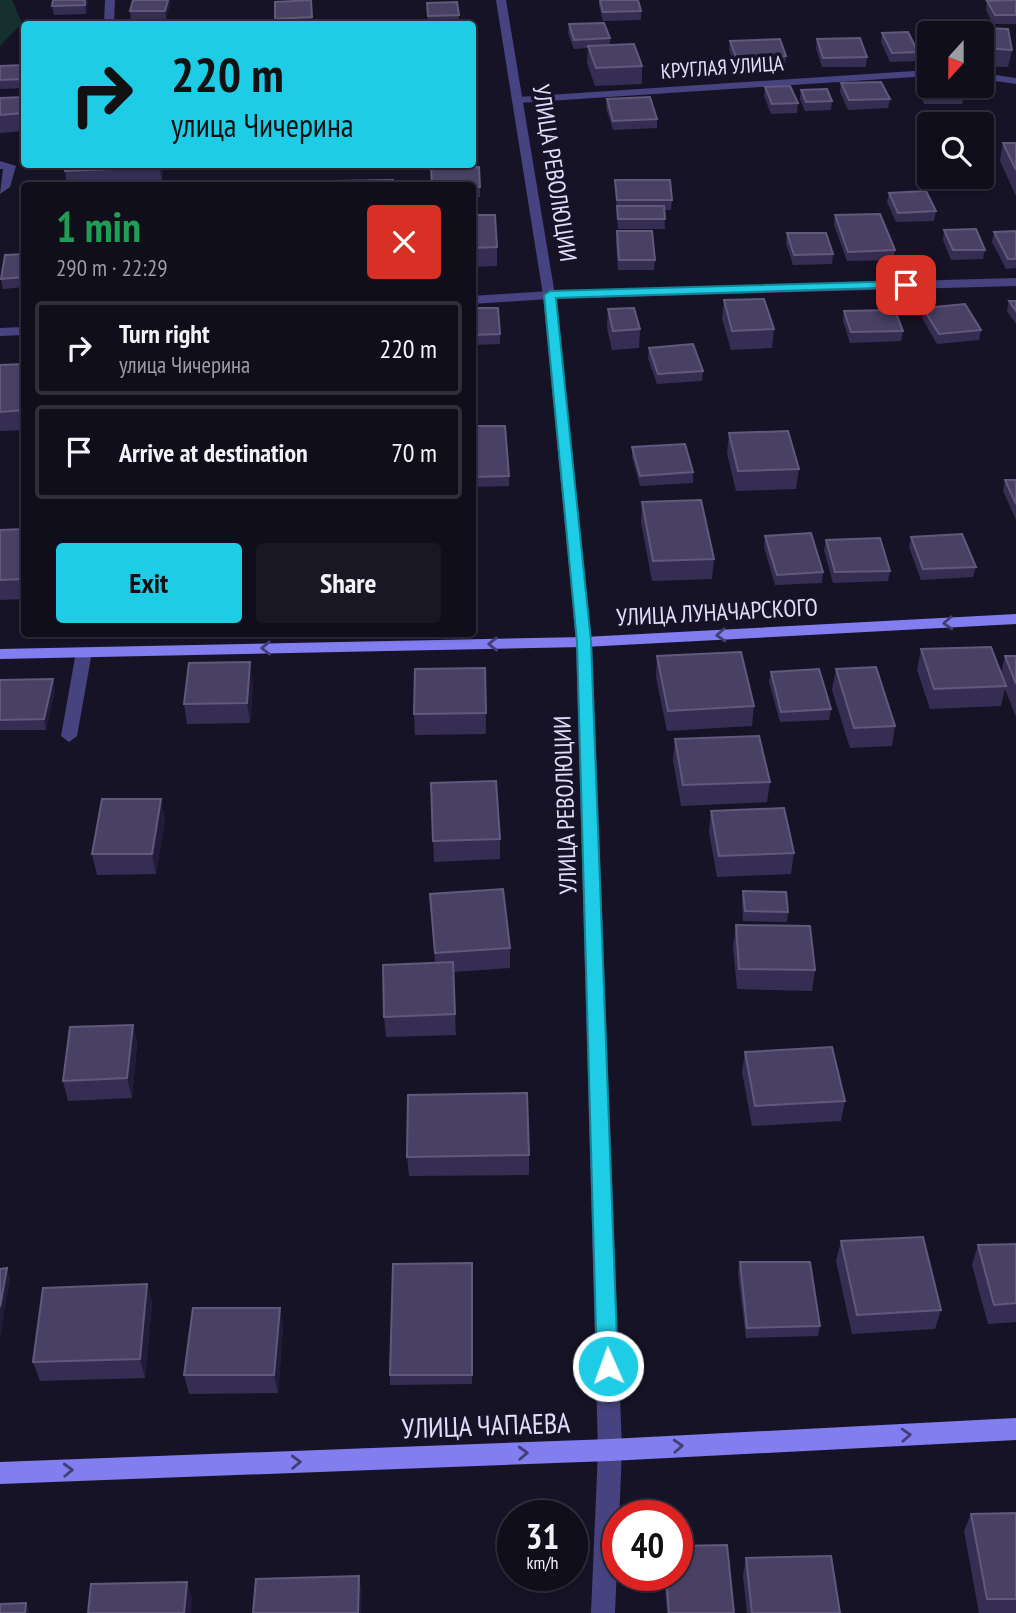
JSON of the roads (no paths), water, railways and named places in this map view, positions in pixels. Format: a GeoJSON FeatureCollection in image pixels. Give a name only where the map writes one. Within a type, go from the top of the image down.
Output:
{"type":"FeatureCollection","features":[{"type":"Feature","properties":{"kind":"main road","name":"УЛИЦА ЛУНАЧАРСКОГО"},"geometry":{"type":"LineString","coordinates":[[0,653],[584,642],[1016,620]]}},
{"type":"Feature","properties":{"kind":"main road","name":"УЛИЦА ЧАПАЕВА"},"geometry":{"type":"LineString","coordinates":[[0,1473],[610,1450],[1016,1429]]}},
{"type":"Feature","properties":{"kind":"street"},"geometry":{"type":"LineString","coordinates":[[109,21],[110,0]]}},
{"type":"Feature","properties":{"kind":"street","name":"УЛИЦА РЕВОЛЮЦИИ"},"geometry":{"type":"LineString","coordinates":[[501,0],[550,295],[584,642],[610,1450],[603,1613]]}},
{"type":"Feature","properties":{"kind":"street","name":"КРУГЛАЯ УЛИЦА"},"geometry":{"type":"LineString","coordinates":[[518,100],[917,74]]}},
{"type":"Feature","properties":{"kind":"street"},"geometry":{"type":"LineString","coordinates":[[994,78],[1016,81]]}},
{"type":"Feature","properties":{"kind":"street"},"geometry":{"type":"LineString","coordinates":[[0,165],[10,166],[4,187],[0,190]]}},
{"type":"Feature","properties":{"kind":"street"},"geometry":{"type":"LineString","coordinates":[[476,300],[550,295],[1016,282]]}},
{"type":"Feature","properties":{"kind":"street"},"geometry":{"type":"LineString","coordinates":[[0,332],[21,331]]}},
{"type":"Feature","properties":{"kind":"street"},"geometry":{"type":"LineString","coordinates":[[69,736],[84,652]]}}]}
